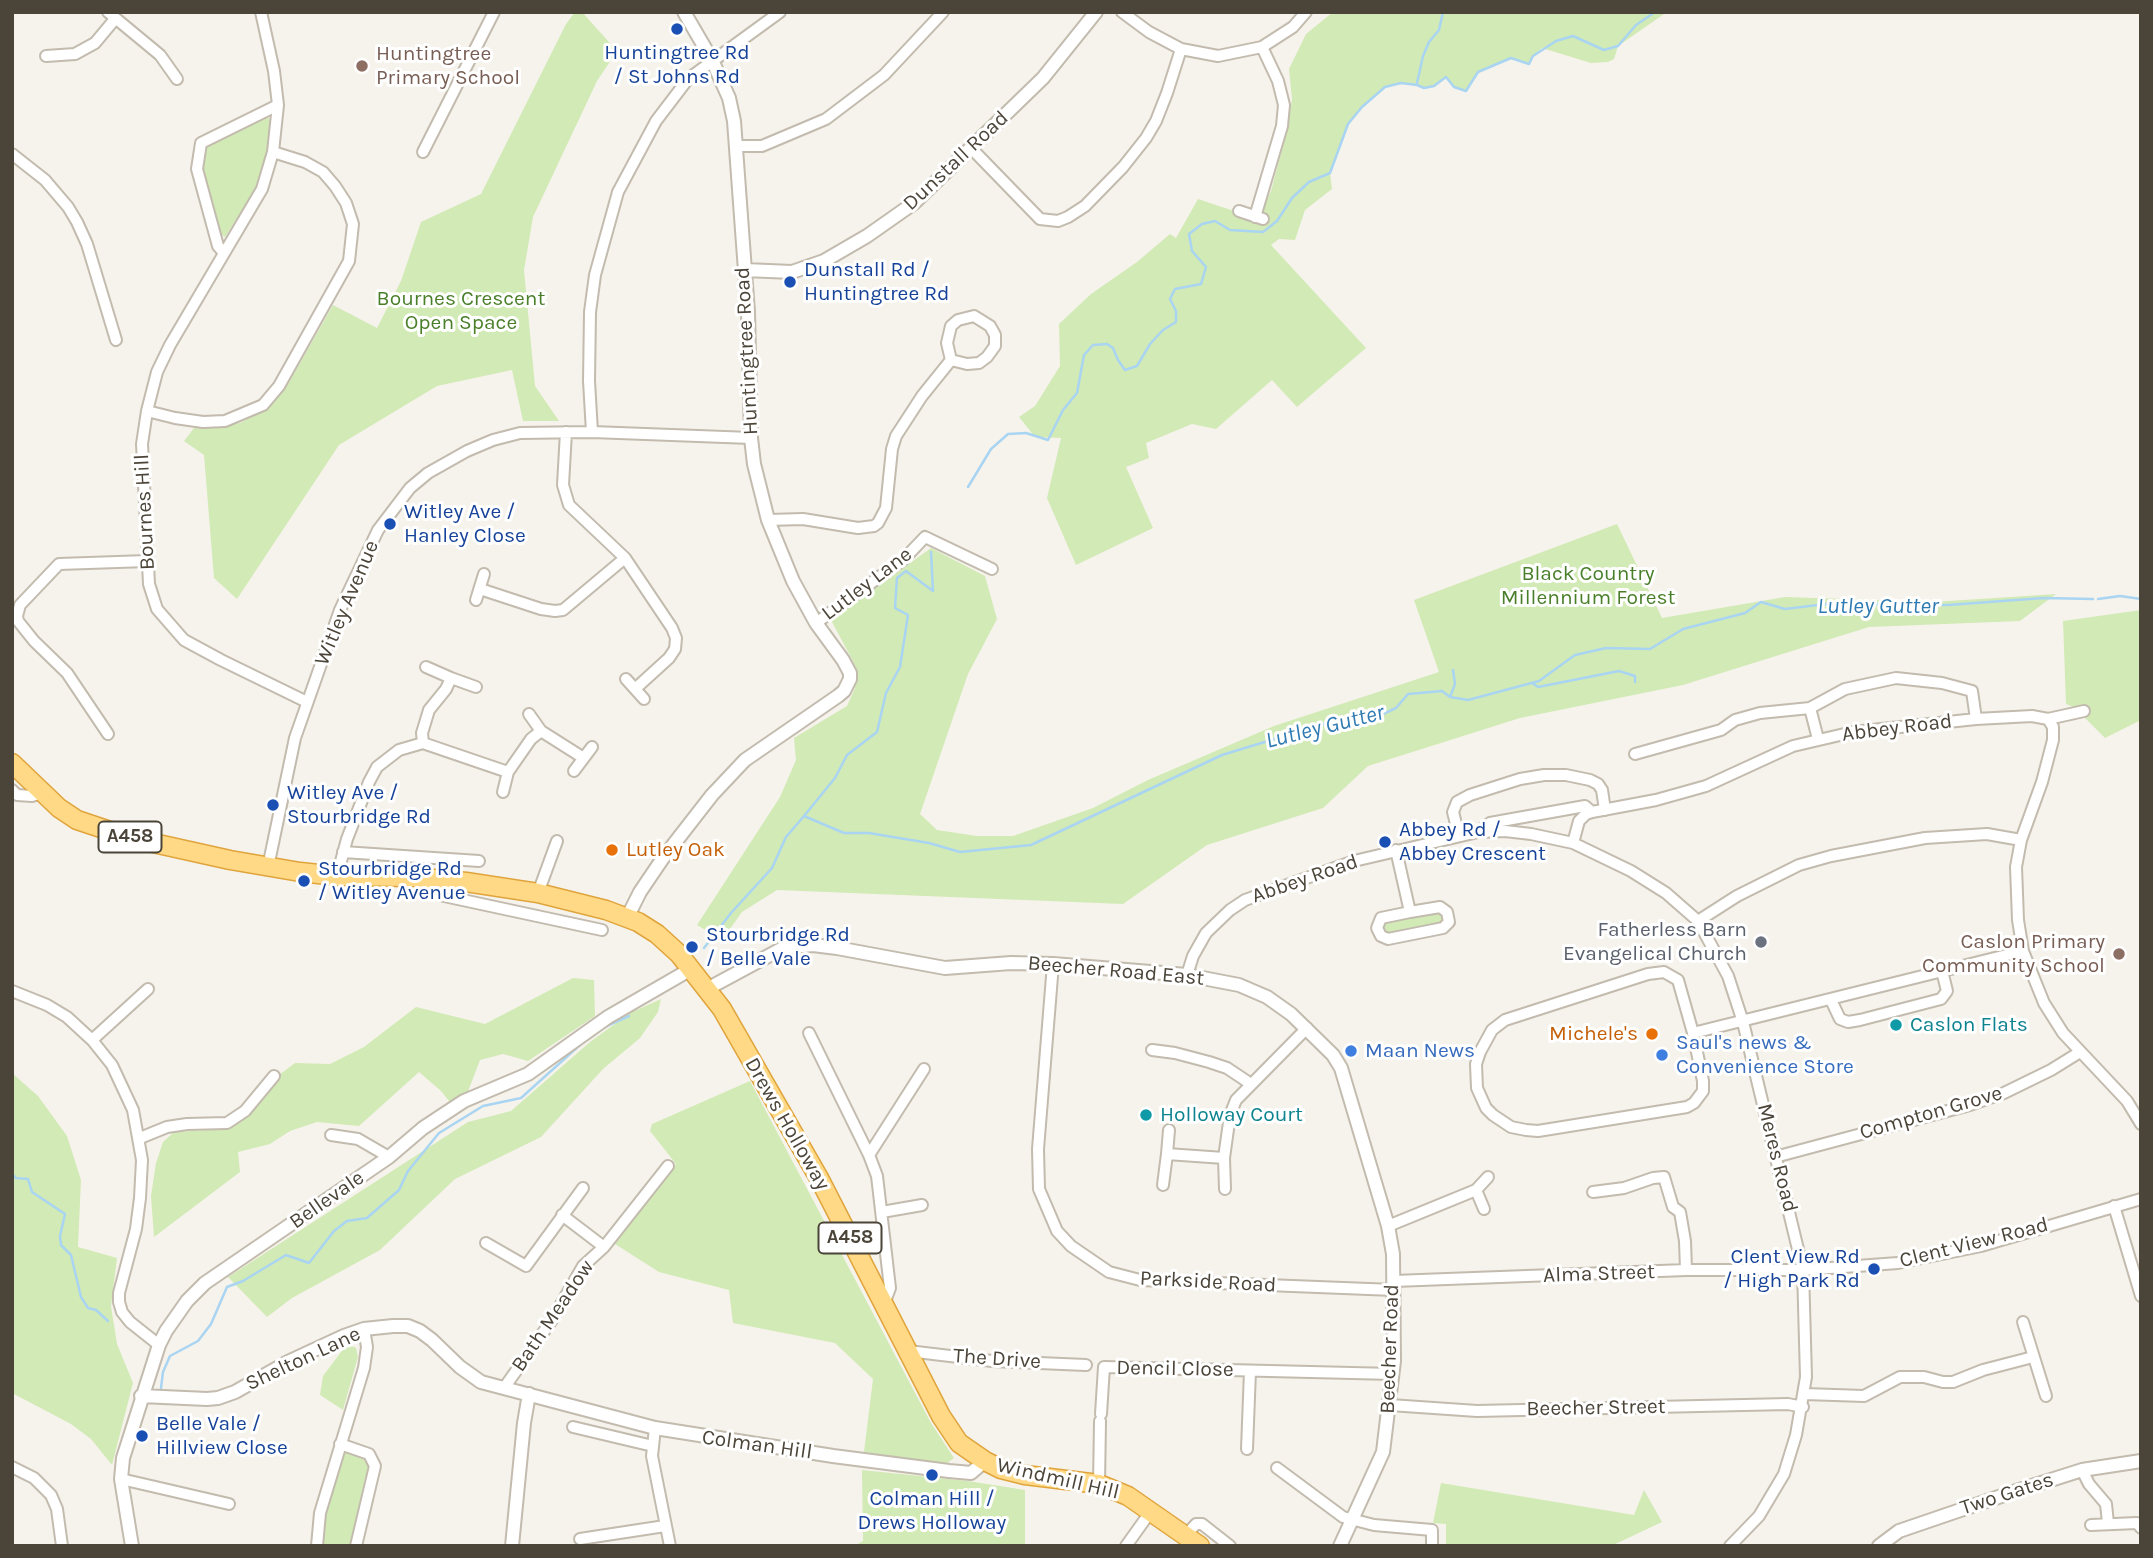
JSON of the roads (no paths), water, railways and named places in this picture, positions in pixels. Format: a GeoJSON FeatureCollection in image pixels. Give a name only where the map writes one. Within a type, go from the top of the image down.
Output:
{"type":"FeatureCollection","features":[{"type":"Feature","properties":{"kind":"highway","name":"A458"},"geometry":{"type":"LineString","coordinates":[[12,763],[76,820],[98,828],[163,846],[268,867],[337,876],[433,879],[538,893],[627,918],[663,938],[691,969]]}},
{"type":"Feature","properties":{"kind":"highway","name":"Drews Holloway"},"geometry":{"type":"LineString","coordinates":[[691,969],[722,1009],[820,1180],[941,1416],[959,1443],[985,1461]]}},
{"type":"Feature","properties":{"kind":"highway","name":"Windmill Hill"},"geometry":{"type":"LineString","coordinates":[[985,1461],[1025,1475],[1098,1484],[1128,1496],[1193,1540]]}},
{"type":"Feature","properties":{"kind":"street","name":"Bournes Hill"},"geometry":{"type":"LineString","coordinates":[[261,12],[274,71],[278,105],[273,152],[262,189],[170,345],[157,372],[147,411],[142,455],[147,561],[149,583],[157,609],[184,640],[307,702]]}},
{"type":"Feature","properties":{"kind":"street"},"geometry":{"type":"LineString","coordinates":[[423,152],[494,12]]}},
{"type":"Feature","properties":{"kind":"street","name":"Huntingtree Road"},"geometry":{"type":"LineString","coordinates":[[627,918],[640,892],[663,858],[712,794],[746,760],[844,691],[850,679],[843,660],[816,623],[793,580],[768,520],[754,464],[738,198],[738,146],[729,98],[712,60],[684,12]]}},
{"type":"Feature","properties":{"kind":"street"},"geometry":{"type":"LineString","coordinates":[[593,432],[589,381],[590,312],[595,275],[618,192],[665,107],[688,79],[780,12]]}},
{"type":"Feature","properties":{"kind":"street"},"geometry":{"type":"LineString","coordinates":[[738,146],[762,146],[827,119],[884,75],[943,12]]}},
{"type":"Feature","properties":{"kind":"street","name":"Dunstall Road"},"geometry":{"type":"LineString","coordinates":[[744,271],[792,272],[824,261],[867,236],[914,203],[1043,78],[1096,12]]}},
{"type":"Feature","properties":{"kind":"street"},"geometry":{"type":"LineString","coordinates":[[1122,12],[1149,32],[1181,49],[1218,56],[1262,47],[1293,27],[1306,12]]}},
{"type":"Feature","properties":{"kind":"street"},"geometry":{"type":"LineString","coordinates":[[46,56],[75,54],[95,43],[112,16],[160,55],[177,79]]}},
{"type":"Feature","properties":{"kind":"street"},"geometry":{"type":"LineString","coordinates":[[1239,211],[1259,218],[1282,125],[1284,105],[1278,81],[1262,47]]}},
{"type":"Feature","properties":{"kind":"street"},"geometry":{"type":"LineString","coordinates":[[972,149],[1040,219],[1058,221],[1068,217],[1085,206],[1123,167],[1146,138],[1156,121],[1181,49]]}},
{"type":"Feature","properties":{"kind":"street"},"geometry":{"type":"LineString","coordinates":[[224,253],[218,246],[197,169],[201,143],[278,105]]}},
{"type":"Feature","properties":{"kind":"street"},"geometry":{"type":"LineString","coordinates":[[147,411],[203,422],[225,421],[263,405],[279,386],[349,261],[353,224],[346,203],[335,186],[323,172],[304,162],[273,152]]}},
{"type":"Feature","properties":{"kind":"street"},"geometry":{"type":"LineString","coordinates":[[12,154],[45,180],[77,222],[87,244],[116,340]]}},
{"type":"Feature","properties":{"kind":"street"},"geometry":{"type":"LineString","coordinates":[[974,316],[990,326],[995,335],[995,346],[986,357],[979,363],[967,364],[951,360],[947,343],[951,326],[964,317],[974,316]]}},
{"type":"Feature","properties":{"kind":"street"},"geometry":{"type":"LineString","coordinates":[[768,520],[803,519],[858,528],[874,526],[886,508],[892,449],[900,426],[951,360]]}},
{"type":"Feature","properties":{"kind":"street"},"geometry":{"type":"LineString","coordinates":[[566,432],[563,485],[569,505],[625,558],[676,638],[675,649],[669,658],[636,688]]}},
{"type":"Feature","properties":{"kind":"street","name":"Witley Avenue"},"geometry":{"type":"LineString","coordinates":[[268,867],[287,769],[307,702],[340,610],[378,530],[410,488],[446,462],[493,440],[520,433],[593,432],[751,438]]}},
{"type":"Feature","properties":{"kind":"street","name":"Lutley Lane"},"geometry":{"type":"LineString","coordinates":[[816,623],[904,559],[925,537],[992,569]]}},
{"type":"Feature","properties":{"kind":"street"},"geometry":{"type":"LineString","coordinates":[[484,575],[478,595],[555,611],[563,610],[575,601],[625,558]]}},
{"type":"Feature","properties":{"kind":"street"},"geometry":{"type":"LineString","coordinates":[[108,734],[67,673],[34,640],[17,616],[20,605],[58,564],[147,561]]}},
{"type":"Feature","properties":{"kind":"street"},"geometry":{"type":"LineString","coordinates":[[426,667],[476,687]]}},
{"type":"Feature","properties":{"kind":"street"},"geometry":{"type":"LineString","coordinates":[[423,743],[422,733],[429,710],[452,678]]}},
{"type":"Feature","properties":{"kind":"street","name":"Abbey Road"},"geometry":{"type":"LineString","coordinates":[[1635,754],[1721,730],[1735,720],[1760,713],[1810,708],[1845,689],[1896,678],[1942,682],[1972,691],[1976,719]]}},
{"type":"Feature","properties":{"kind":"street"},"geometry":{"type":"LineString","coordinates":[[626,679],[644,699]]}},
{"type":"Feature","properties":{"kind":"street","name":"Abbey Road"},"geometry":{"type":"LineString","coordinates":[[1810,708],[1818,739]]}},
{"type":"Feature","properties":{"kind":"street","name":"Abbey Road"},"geometry":{"type":"LineString","coordinates":[[1187,975],[1193,956],[1206,933],[1230,909],[1245,900],[1354,860],[1478,832],[1490,823],[1585,806],[1592,813],[1656,800],[1706,786],[1793,746],[1818,739],[1853,732],[1976,719],[2032,716],[2048,719],[2084,711]]}},
{"type":"Feature","properties":{"kind":"street"},"geometry":{"type":"LineString","coordinates":[[529,714],[541,731],[582,757]]}},
{"type":"Feature","properties":{"kind":"street"},"geometry":{"type":"LineString","coordinates":[[2048,719],[2053,727],[2053,740],[2042,782],[2021,839],[2016,884],[2023,951],[2044,1003],[2063,1033],[2127,1101],[2141,1124]]}},
{"type":"Feature","properties":{"kind":"street"},"geometry":{"type":"LineString","coordinates":[[503,792],[509,772],[531,739],[541,731]]}},
{"type":"Feature","properties":{"kind":"street"},"geometry":{"type":"LineString","coordinates":[[337,876],[363,797],[377,767],[399,750],[423,743],[509,772]]}},
{"type":"Feature","properties":{"kind":"street"},"geometry":{"type":"LineString","coordinates":[[573,771],[592,747]]}},
{"type":"Feature","properties":{"kind":"street"},"geometry":{"type":"LineString","coordinates":[[1459,836],[1453,812],[1457,802],[1520,779],[1566,775],[1590,780],[1602,790],[1605,810]]}},
{"type":"Feature","properties":{"kind":"street"},"geometry":{"type":"LineString","coordinates":[[12,790],[17,795],[33,796],[43,793]]}},
{"type":"Feature","properties":{"kind":"street"},"geometry":{"type":"LineString","coordinates":[[1573,844],[1579,821],[1586,814],[1592,813]]}},
{"type":"Feature","properties":{"kind":"street","name":"Meres Road"},"geometry":{"type":"LineString","coordinates":[[1478,832],[1531,834],[1573,844],[1622,866],[1666,893],[1698,922],[1728,976],[1743,1022],[1803,1270],[1805,1394],[1784,1474],[1759,1516],[1730,1546]]}},
{"type":"Feature","properties":{"kind":"street"},"geometry":{"type":"LineString","coordinates":[[1698,922],[1737,896],[1769,880],[1799,866],[1841,853],[1925,838],[1987,834],[2021,839]]}},
{"type":"Feature","properties":{"kind":"street"},"geometry":{"type":"LineString","coordinates":[[538,893],[557,841]]}},
{"type":"Feature","properties":{"kind":"street"},"geometry":{"type":"LineString","coordinates":[[1396,849],[1410,912]]}},
{"type":"Feature","properties":{"kind":"street"},"geometry":{"type":"LineString","coordinates":[[343,852],[479,862]]}},
{"type":"Feature","properties":{"kind":"street"},"geometry":{"type":"LineString","coordinates":[[433,879],[436,891],[444,896],[602,930]]}},
{"type":"Feature","properties":{"kind":"street"},"geometry":{"type":"LineString","coordinates":[[1440,907],[1447,912],[1449,922],[1443,928],[1388,939],[1381,936],[1377,928],[1381,918],[1410,912],[1440,907]]}},
{"type":"Feature","properties":{"kind":"street","name":"Beecher Road East"},"geometry":{"type":"LineString","coordinates":[[707,989],[768,953],[783,947],[799,946],[837,947],[945,968],[1011,963],[1053,964],[1187,975],[1239,985],[1267,997],[1291,1014],[1333,1055],[1341,1068],[1388,1226]]}},
{"type":"Feature","properties":{"kind":"street"},"geometry":{"type":"LineString","coordinates":[[1693,1033],[2023,951]]}},
{"type":"Feature","properties":{"kind":"street","name":"Parkside Road"},"geometry":{"type":"LineString","coordinates":[[1053,964],[1038,1149],[1039,1189],[1057,1231],[1070,1246],[1109,1272],[1140,1280],[1394,1286]]}},
{"type":"Feature","properties":{"kind":"street","name":"Bellevale"},"geometry":{"type":"LineString","coordinates":[[132,1546],[121,1479],[123,1458],[159,1345],[181,1308],[205,1283],[389,1157],[423,1128],[464,1101],[528,1074],[572,1040],[691,969]]}},
{"type":"Feature","properties":{"kind":"street"},"geometry":{"type":"LineString","coordinates":[[1831,1000],[1840,1018],[1848,1022],[1941,999],[1947,990],[1942,971]]}},
{"type":"Feature","properties":{"kind":"street"},"geometry":{"type":"LineString","coordinates":[[1664,972],[1678,980],[1693,1033],[1703,1091],[1694,1103],[1687,1107],[1538,1131],[1526,1130],[1511,1127],[1493,1115],[1486,1108],[1477,1088],[1476,1064],[1480,1052],[1492,1030],[1505,1020],[1648,974],[1664,972]]}},
{"type":"Feature","properties":{"kind":"street"},"geometry":{"type":"LineString","coordinates":[[92,1040],[148,989]]}},
{"type":"Feature","properties":{"kind":"street"},"geometry":{"type":"LineString","coordinates":[[12,991],[47,1005],[67,1017],[92,1040],[112,1065],[133,1110],[142,1160],[140,1198],[136,1228],[118,1293],[122,1312],[130,1322],[159,1345]]}},
{"type":"Feature","properties":{"kind":"street"},"geometry":{"type":"LineString","coordinates":[[1225,1189],[1224,1158],[1230,1115],[1236,1100],[1307,1028]]}},
{"type":"Feature","properties":{"kind":"street"},"geometry":{"type":"LineString","coordinates":[[809,1033],[877,1176],[890,1288],[884,1304]]}},
{"type":"Feature","properties":{"kind":"street"},"geometry":{"type":"LineString","coordinates":[[1152,1050],[1175,1053],[1227,1068],[1251,1084]]}},
{"type":"Feature","properties":{"kind":"street","name":"Compton Grove"},"geometry":{"type":"LineString","coordinates":[[1775,1157],[1970,1105],[2004,1093],[2080,1052]]}},
{"type":"Feature","properties":{"kind":"street"},"geometry":{"type":"LineString","coordinates":[[869,1155],[924,1069]]}},
{"type":"Feature","properties":{"kind":"street"},"geometry":{"type":"LineString","coordinates":[[140,1139],[167,1127],[227,1123],[245,1111],[274,1076]]}},
{"type":"Feature","properties":{"kind":"street"},"geometry":{"type":"LineString","coordinates":[[1163,1185],[1169,1130]]}},
{"type":"Feature","properties":{"kind":"street"},"geometry":{"type":"LineString","coordinates":[[331,1135],[358,1139],[389,1157]]}},
{"type":"Feature","properties":{"kind":"street"},"geometry":{"type":"LineString","coordinates":[[1167,1154],[1224,1158]]}},
{"type":"Feature","properties":{"kind":"street","name":"Bath Meadow"},"geometry":{"type":"LineString","coordinates":[[504,1388],[552,1320],[583,1266],[604,1247],[668,1166]]}},
{"type":"Feature","properties":{"kind":"street"},"geometry":{"type":"LineString","coordinates":[[1388,1226],[1476,1190],[1488,1177]]}},
{"type":"Feature","properties":{"kind":"street"},"geometry":{"type":"LineString","coordinates":[[1593,1192],[1625,1188],[1664,1177],[1673,1207],[1680,1212],[1685,1241],[1685,1270]]}},
{"type":"Feature","properties":{"kind":"street"},"geometry":{"type":"LineString","coordinates":[[486,1244],[526,1266],[583,1188]]}},
{"type":"Feature","properties":{"kind":"street"},"geometry":{"type":"LineString","coordinates":[[1476,1190],[1485,1209]]}},
{"type":"Feature","properties":{"kind":"street","name":"Clent View Road"},"geometry":{"type":"LineString","coordinates":[[1803,1270],[1915,1261],[1981,1246],[2141,1199]]}},
{"type":"Feature","properties":{"kind":"street"},"geometry":{"type":"LineString","coordinates":[[882,1212],[922,1205]]}},
{"type":"Feature","properties":{"kind":"street"},"geometry":{"type":"LineString","coordinates":[[2114,1206],[2141,1296]]}},
{"type":"Feature","properties":{"kind":"street","name":"Bath Meadow"},"geometry":{"type":"LineString","coordinates":[[562,1216],[604,1247]]}},
{"type":"Feature","properties":{"kind":"street","name":"Beecher Road"},"geometry":{"type":"LineString","coordinates":[[1340,1546],[1383,1452],[1393,1374],[1394,1286],[1388,1226]]}},
{"type":"Feature","properties":{"kind":"street","name":"Alma Street"},"geometry":{"type":"LineString","coordinates":[[1394,1286],[1685,1270],[1803,1270]]}},
{"type":"Feature","properties":{"kind":"street"},"geometry":{"type":"LineString","coordinates":[[2023,1322],[2046,1396]]}},
{"type":"Feature","properties":{"kind":"street","name":"Shelton Lane"},"geometry":{"type":"LineString","coordinates":[[141,1396],[218,1398],[235,1392],[288,1362],[344,1336],[364,1329],[393,1325],[408,1326],[420,1331],[481,1382],[529,1394]]}},
{"type":"Feature","properties":{"kind":"street"},"geometry":{"type":"LineString","coordinates":[[317,1546],[320,1513],[364,1368],[367,1348],[364,1329]]}},
{"type":"Feature","properties":{"kind":"street","name":"The Drive"},"geometry":{"type":"LineString","coordinates":[[908,1352],[992,1361],[1086,1365]]}},
{"type":"Feature","properties":{"kind":"street"},"geometry":{"type":"LineString","coordinates":[[1805,1394],[1864,1396],[1900,1377],[1924,1377],[1953,1382],[1983,1370],[2033,1357]]}},
{"type":"Feature","properties":{"kind":"street","name":"Dencil Close"},"geometry":{"type":"LineString","coordinates":[[1098,1484],[1104,1367],[1393,1374]]}},
{"type":"Feature","properties":{"kind":"street","name":"Dencil Close"},"geometry":{"type":"LineString","coordinates":[[1247,1449],[1250,1371]]}},
{"type":"Feature","properties":{"kind":"street"},"geometry":{"type":"LineString","coordinates":[[512,1546],[529,1394]]}},
{"type":"Feature","properties":{"kind":"street","name":"Colman Hill"},"geometry":{"type":"LineString","coordinates":[[529,1394],[655,1428],[807,1452],[971,1473],[985,1461]]}},
{"type":"Feature","properties":{"kind":"street"},"geometry":{"type":"LineString","coordinates":[[524,1423],[534,1411],[565,1403]]}},
{"type":"Feature","properties":{"kind":"street","name":"Beecher Street"},"geometry":{"type":"LineString","coordinates":[[1390,1405],[1477,1411],[1788,1404],[1803,1407]]}},
{"type":"Feature","properties":{"kind":"street"},"geometry":{"type":"LineString","coordinates":[[573,1427],[653,1446]]}},
{"type":"Feature","properties":{"kind":"street"},"geometry":{"type":"LineString","coordinates":[[655,1428],[652,1456],[670,1546]]}},
{"type":"Feature","properties":{"kind":"street"},"geometry":{"type":"LineString","coordinates":[[340,1444],[369,1454],[375,1466],[356,1546]]}},
{"type":"Feature","properties":{"kind":"street","name":"Two Gates"},"geometry":{"type":"LineString","coordinates":[[1879,1546],[1899,1531],[2082,1470],[2141,1461]]}},
{"type":"Feature","properties":{"kind":"street"},"geometry":{"type":"LineString","coordinates":[[12,1466],[34,1478],[51,1495],[57,1509],[62,1546]]}},
{"type":"Feature","properties":{"kind":"street"},"geometry":{"type":"LineString","coordinates":[[1277,1468],[1329,1508],[1353,1520],[1374,1525],[1432,1530],[1432,1546]]}},
{"type":"Feature","properties":{"kind":"street"},"geometry":{"type":"LineString","coordinates":[[2082,1470],[2089,1484],[2106,1504],[2108,1523]]}},
{"type":"Feature","properties":{"kind":"street"},"geometry":{"type":"LineString","coordinates":[[121,1479],[229,1504]]}},
{"type":"Feature","properties":{"kind":"street"},"geometry":{"type":"LineString","coordinates":[[1126,1546],[1151,1511]]}},
{"type":"Feature","properties":{"kind":"street"},"geometry":{"type":"LineString","coordinates":[[2091,1525],[2137,1523],[2141,1528]]}},
{"type":"Feature","properties":{"kind":"street"},"geometry":{"type":"LineString","coordinates":[[1193,1540],[1196,1524],[1202,1524],[1230,1546]]}},
{"type":"Feature","properties":{"kind":"street"},"geometry":{"type":"LineString","coordinates":[[580,1539],[665,1526]]}},
{"type":"Feature","properties":{"kind":"waterway"},"geometry":{"type":"LineString","coordinates":[[1417,83],[1423,56],[1429,42],[1439,30],[1443,12]]}},
{"type":"Feature","properties":{"kind":"waterway"},"geometry":{"type":"LineString","coordinates":[[968,487],[991,449],[1008,434],[1026,433],[1048,440],[1063,410],[1077,393],[1084,355],[1093,345],[1107,344],[1113,348],[1125,370],[1137,366],[1150,344],[1163,330],[1176,322],[1176,311],[1170,299],[1175,289],[1201,284],[1206,267],[1192,251],[1189,234],[1202,224],[1215,221],[1230,230],[1263,232],[1277,221],[1292,198],[1309,182],[1330,173],[1348,124],[1362,107],[1385,87],[1401,83],[1424,88],[1434,86],[1446,77],[1454,87],[1466,91],[1478,72],[1511,58],[1529,64],[1533,56],[1556,41],[1573,36],[1604,50],[1618,46],[1636,25],[1655,12]]}},
{"type":"Feature","properties":{"kind":"waterway"},"geometry":{"type":"LineString","coordinates":[[804,816],[835,778],[847,755],[877,732],[886,693],[900,667],[908,615],[895,608],[897,578],[906,571],[933,591],[931,552]]}},
{"type":"Feature","properties":{"kind":"waterway","name":"Lutley Gutter"},"geometry":{"type":"LineString","coordinates":[[2098,599],[2120,596],[2141,599]]}},
{"type":"Feature","properties":{"kind":"waterway","name":"Lutley Gutter"},"geometry":{"type":"LineString","coordinates":[[704,948],[772,868],[786,837],[804,816],[844,833],[869,833],[929,843],[960,852],[1031,845],[1222,755],[1353,715],[1372,719],[1396,708],[1408,694],[1442,691],[1450,697],[1468,700],[1539,681],[1575,655],[1606,648],[1650,649],[1683,629],[1745,613],[1761,602],[1785,609],[1826,604],[1948,605],[2043,598],[2093,599]]}},
{"type":"Feature","properties":{"kind":"waterway"},"geometry":{"type":"LineString","coordinates":[[1450,697],[1455,684],[1453,670]]}},
{"type":"Feature","properties":{"kind":"waterway"},"geometry":{"type":"LineString","coordinates":[[1532,683],[1538,687],[1619,671],[1635,676],[1635,682]]}},
{"type":"Feature","properties":{"kind":"waterway","name":"Lutley Gutter"},"geometry":{"type":"LineString","coordinates":[[600,1029],[629,1016]]}},
{"type":"Feature","properties":{"kind":"waterway","name":"Lutley Gutter"},"geometry":{"type":"LineString","coordinates":[[161,1388],[163,1372],[170,1356],[198,1341],[211,1324],[227,1287],[243,1281],[286,1255],[309,1263],[334,1231],[347,1221],[367,1218],[399,1190],[408,1171],[439,1133],[483,1106],[521,1098],[581,1044]]}},
{"type":"Feature","properties":{"kind":"waterway"},"geometry":{"type":"LineString","coordinates":[[12,1174],[16,1178],[28,1179],[32,1192],[65,1214],[60,1236],[61,1245],[71,1255],[81,1297],[88,1308],[96,1310],[108,1321]]}},
{"type":"Feature","properties":{"kind":"place","name":"Huntingtree Rd / St Johns Rd"},"geometry":{"type":"Point","coordinates":[677,29]}},
{"type":"Feature","properties":{"kind":"place","name":"Huntingtree Primary School"},"geometry":{"type":"Point","coordinates":[362,66]}},
{"type":"Feature","properties":{"kind":"place","name":"Dunstall Rd / Huntingtree Rd"},"geometry":{"type":"Point","coordinates":[790,282]}},
{"type":"Feature","properties":{"kind":"place","name":"Witley Ave / Hanley Close"},"geometry":{"type":"Point","coordinates":[390,524]}},
{"type":"Feature","properties":{"kind":"place","name":"Witley Ave / Stourbridge Rd"},"geometry":{"type":"Point","coordinates":[273,805]}},
{"type":"Feature","properties":{"kind":"place","name":"Abbey Rd / Abbey Crescent"},"geometry":{"type":"Point","coordinates":[1385,842]}},
{"type":"Feature","properties":{"kind":"place","name":"Lutley Oak"},"geometry":{"type":"Point","coordinates":[612,850]}},
{"type":"Feature","properties":{"kind":"place","name":"Stourbridge Rd / Witley Avenue"},"geometry":{"type":"Point","coordinates":[304,881]}},
{"type":"Feature","properties":{"kind":"place","name":"Fatherless Barn Evangelical Church"},"geometry":{"type":"Point","coordinates":[1761,942]}},
{"type":"Feature","properties":{"kind":"place","name":"Stourbridge Rd / Belle Vale"},"geometry":{"type":"Point","coordinates":[692,947]}},
{"type":"Feature","properties":{"kind":"place","name":"Caslon Primary Community School"},"geometry":{"type":"Point","coordinates":[2119,954]}},
{"type":"Feature","properties":{"kind":"place","name":"Caslon Flats"},"geometry":{"type":"Point","coordinates":[1896,1025]}},
{"type":"Feature","properties":{"kind":"place","name":"Michele's"},"geometry":{"type":"Point","coordinates":[1652,1034]}},
{"type":"Feature","properties":{"kind":"place","name":"Maan News"},"geometry":{"type":"Point","coordinates":[1351,1051]}},
{"type":"Feature","properties":{"kind":"place","name":"Saul's news & Convenience Store"},"geometry":{"type":"Point","coordinates":[1662,1055]}},
{"type":"Feature","properties":{"kind":"place","name":"Holloway Court"},"geometry":{"type":"Point","coordinates":[1146,1115]}},
{"type":"Feature","properties":{"kind":"place","name":"Clent View Rd / High Park Rd"},"geometry":{"type":"Point","coordinates":[1874,1269]}},
{"type":"Feature","properties":{"kind":"place","name":"Belle Vale / Hillview Close"},"geometry":{"type":"Point","coordinates":[142,1436]}},
{"type":"Feature","properties":{"kind":"place","name":"Colman Hill / Drews Holloway"},"geometry":{"type":"Point","coordinates":[932,1475]}},
{"type":"Feature","properties":{"kind":"park label","name":"Bournes Crescent Open Space"},"geometry":{"type":"Point","coordinates":[461,311]}},
{"type":"Feature","properties":{"kind":"park label","name":"Black Country Millennium Forest"},"geometry":{"type":"Point","coordinates":[1588,586]}}]}
